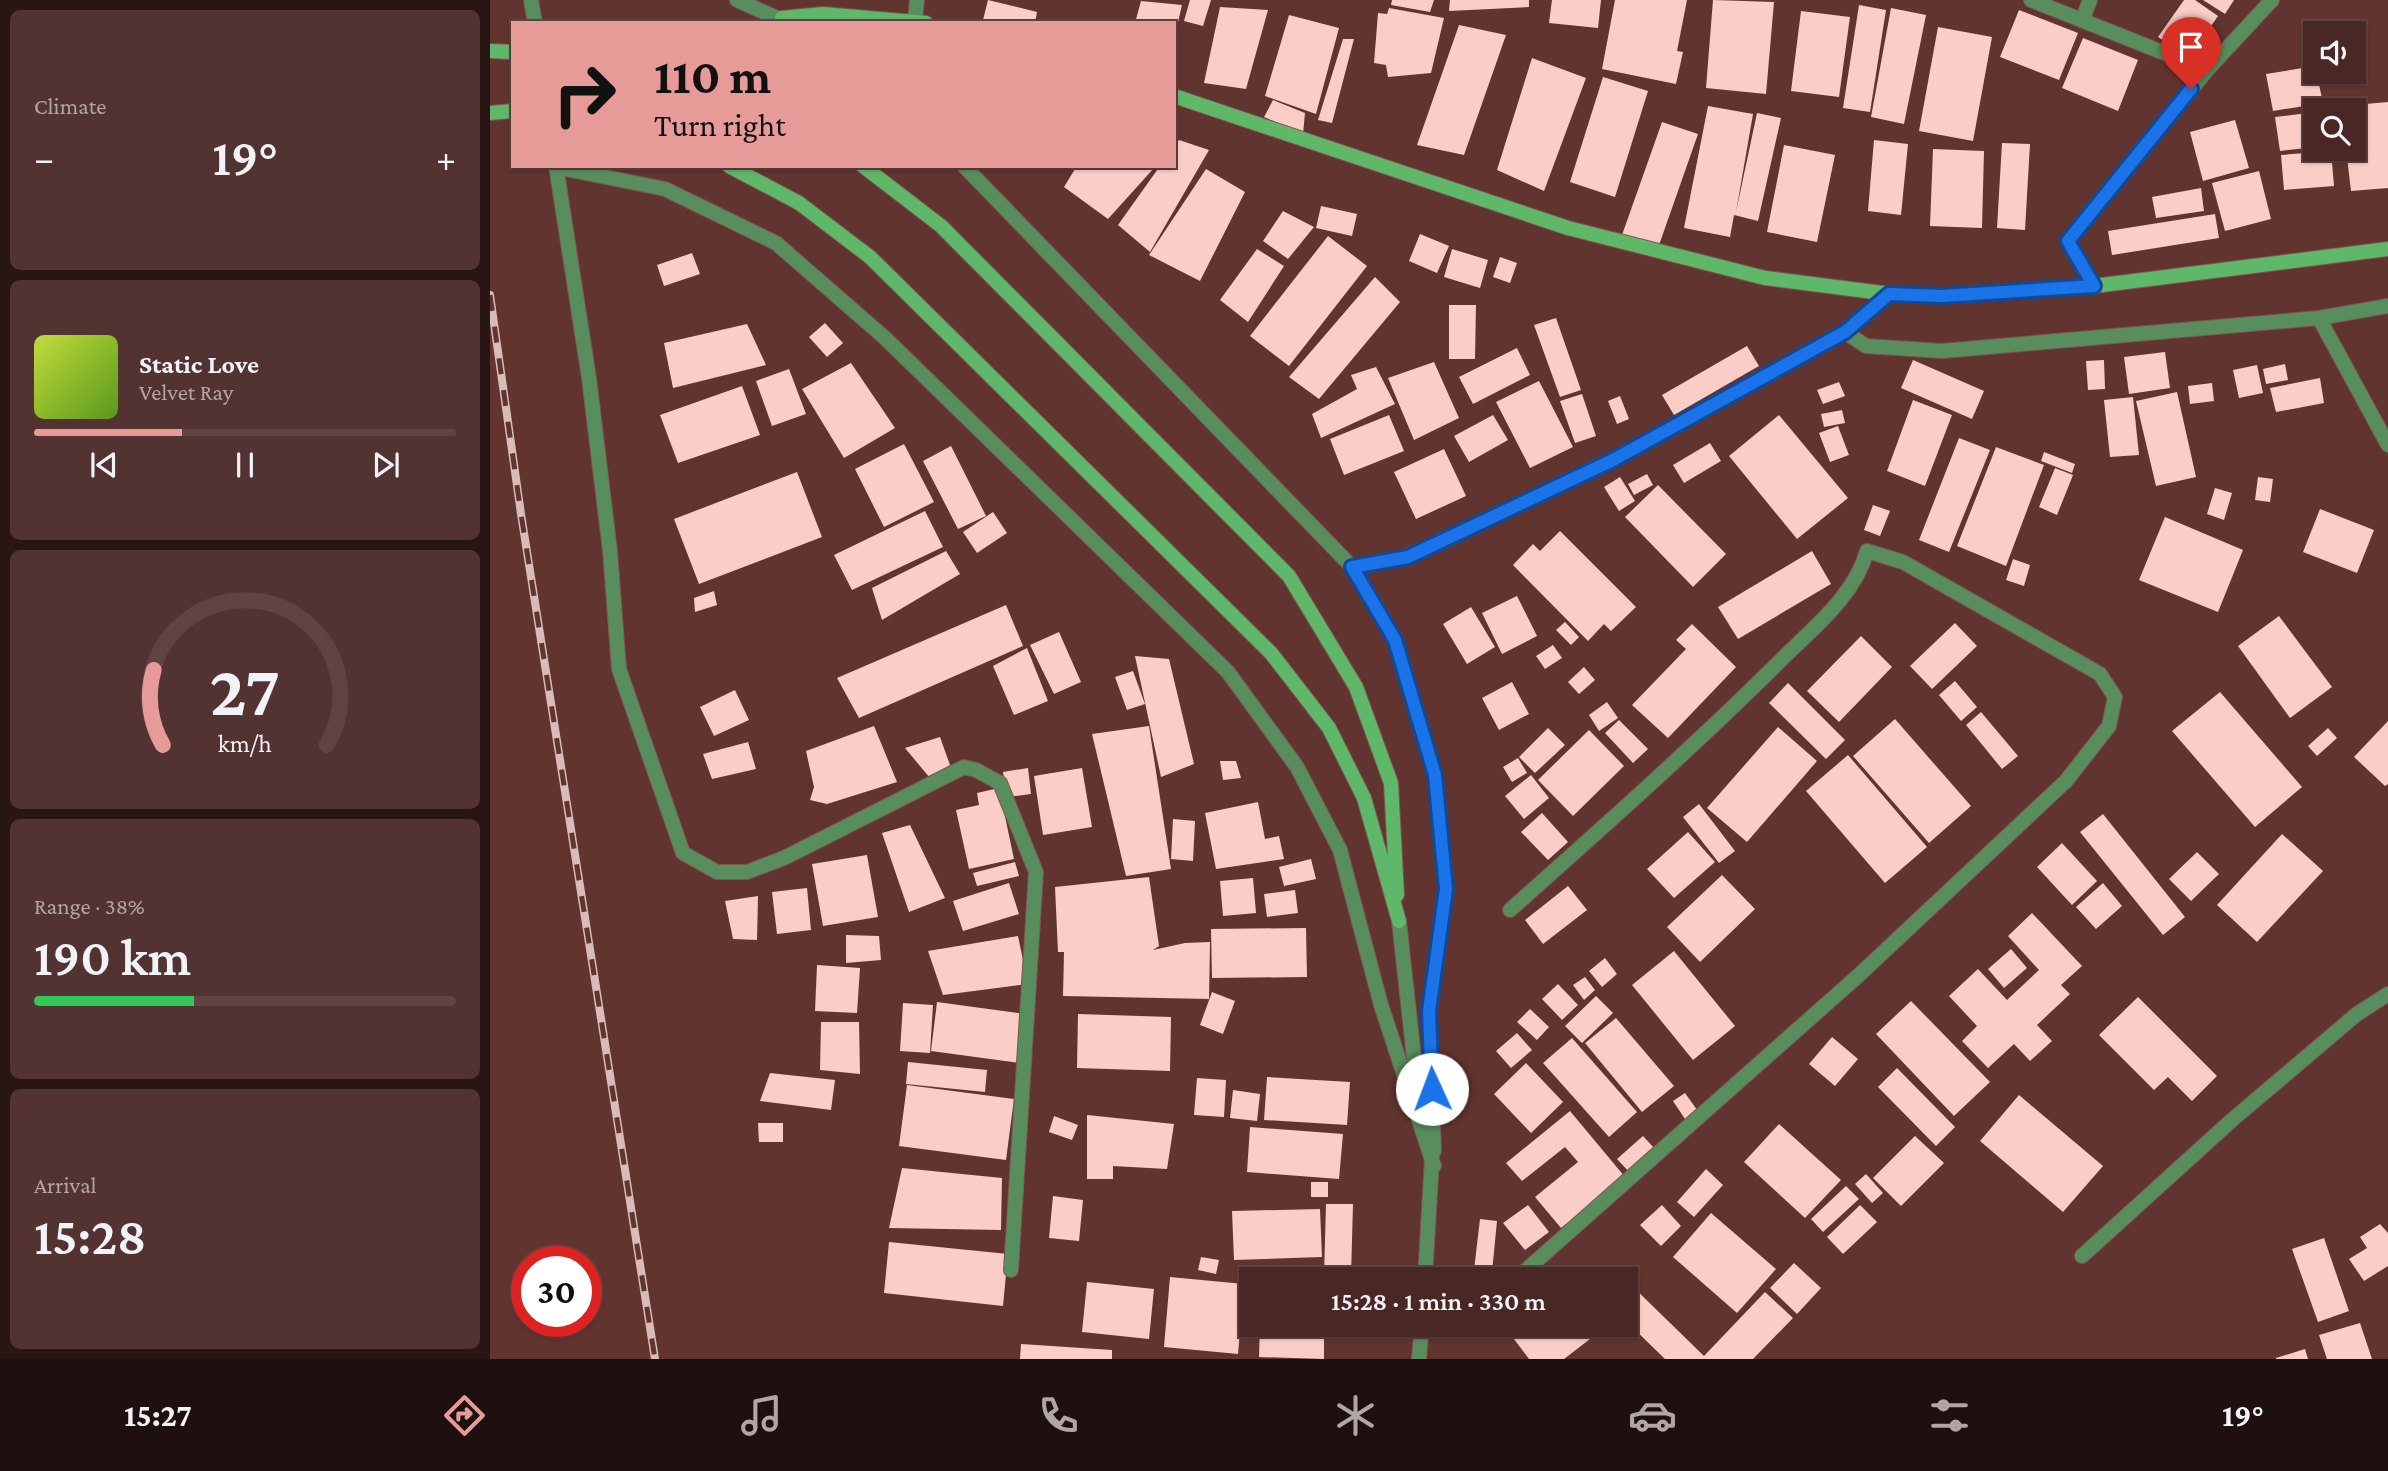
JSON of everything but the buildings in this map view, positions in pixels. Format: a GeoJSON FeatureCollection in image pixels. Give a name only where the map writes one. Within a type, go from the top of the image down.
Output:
{"type":"FeatureCollection","features":[{"type":"Feature","properties":{"kind":"main road"},"geometry":{"type":"LineString","coordinates":[[785,21],[823,14],[883,21],[920,21]]}},
{"type":"Feature","properties":{"kind":"main road"},"geometry":{"type":"LineString","coordinates":[[490,51],[511,52]]}},
{"type":"Feature","properties":{"kind":"main road"},"geometry":{"type":"LineString","coordinates":[[1176,97],[1568,228],[1765,278],[1889,294],[1942,296],[2094,286],[2388,248]]}},
{"type":"Feature","properties":{"kind":"main road"},"geometry":{"type":"LineString","coordinates":[[490,113],[511,111]]}},
{"type":"Feature","properties":{"kind":"main road"},"geometry":{"type":"LineString","coordinates":[[733,168],[799,203],[870,257],[1271,653],[1329,728],[1364,798],[1399,921]]}},
{"type":"Feature","properties":{"kind":"main road"},"geometry":{"type":"LineString","coordinates":[[866,168],[941,226],[1061,350],[1289,576],[1356,687],[1391,783],[1399,921]]}},
{"type":"Feature","properties":{"kind":"street"},"geometry":{"type":"LineString","coordinates":[[531,0],[535,21]]}},
{"type":"Feature","properties":{"kind":"street"},"geometry":{"type":"LineString","coordinates":[[737,0],[785,21]]}},
{"type":"Feature","properties":{"kind":"street"},"geometry":{"type":"LineString","coordinates":[[917,0],[920,21]]}},
{"type":"Feature","properties":{"kind":"street"},"geometry":{"type":"LineString","coordinates":[[2032,0],[2207,70]]}},
{"type":"Feature","properties":{"kind":"street"},"geometry":{"type":"LineString","coordinates":[[2082,18],[2090,0]]}},
{"type":"Feature","properties":{"kind":"street"},"geometry":{"type":"LineString","coordinates":[[2094,286],[2068,241],[2207,70],[2272,0]]}},
{"type":"Feature","properties":{"kind":"street"},"geometry":{"type":"LineString","coordinates":[[556,168],[589,378],[610,551],[619,669],[683,853],[717,872],[747,872],[784,858],[964,767],[976,770],[999,783],[1031,859],[1036,872],[1011,1270]]}},
{"type":"Feature","properties":{"kind":"street"},"geometry":{"type":"LineString","coordinates":[[561,168],[665,189],[776,243],[885,338],[1228,672],[1297,767],[1340,850],[1381,1005],[1434,1167]]}},
{"type":"Feature","properties":{"kind":"street"},"geometry":{"type":"LineString","coordinates":[[966,168],[1352,567],[1395,640],[1435,775],[1446,889],[1429,1011],[1434,1167],[1426,1267]]}},
{"type":"Feature","properties":{"kind":"street"},"geometry":{"type":"LineString","coordinates":[[1352,567],[1408,557],[1613,460],[1845,332],[1889,294]]}},
{"type":"Feature","properties":{"kind":"street"},"geometry":{"type":"LineString","coordinates":[[1845,332],[1866,346],[1942,351],[2319,318],[2388,306]]}},
{"type":"Feature","properties":{"kind":"street"},"geometry":{"type":"LineString","coordinates":[[2319,318],[2388,445]]}},
{"type":"Feature","properties":{"kind":"street"},"geometry":{"type":"LineString","coordinates":[[1510,910],[1702,739],[1834,607],[1861,574],[1867,551],[1903,562],[2099,674],[2115,697],[2109,726],[2066,781],[1859,975],[1530,1267]]}},
{"type":"Feature","properties":{"kind":"street"},"geometry":{"type":"LineString","coordinates":[[1399,921],[1415,1082],[1434,1167]]}},
{"type":"Feature","properties":{"kind":"street"},"geometry":{"type":"LineString","coordinates":[[2082,1256],[2232,1120],[2357,1014],[2388,993]]}},
{"type":"Feature","properties":{"kind":"street"},"geometry":{"type":"LineString","coordinates":[[1419,1359],[1421,1337]]}},
{"type":"Feature","properties":{"kind":"railway"},"geometry":{"type":"LineString","coordinates":[[490,295],[521,514],[655,1359]]}},
{"type":"Feature","properties":{"kind":"route"},"geometry":{"type":"LineString","coordinates":[[1432,1089],[1429,1011],[1446,889],[1435,775],[1395,640],[1352,567],[1408,557],[1613,460],[1845,332],[1889,294],[1942,296],[2094,286],[2068,241],[2191,89]]}}]}
